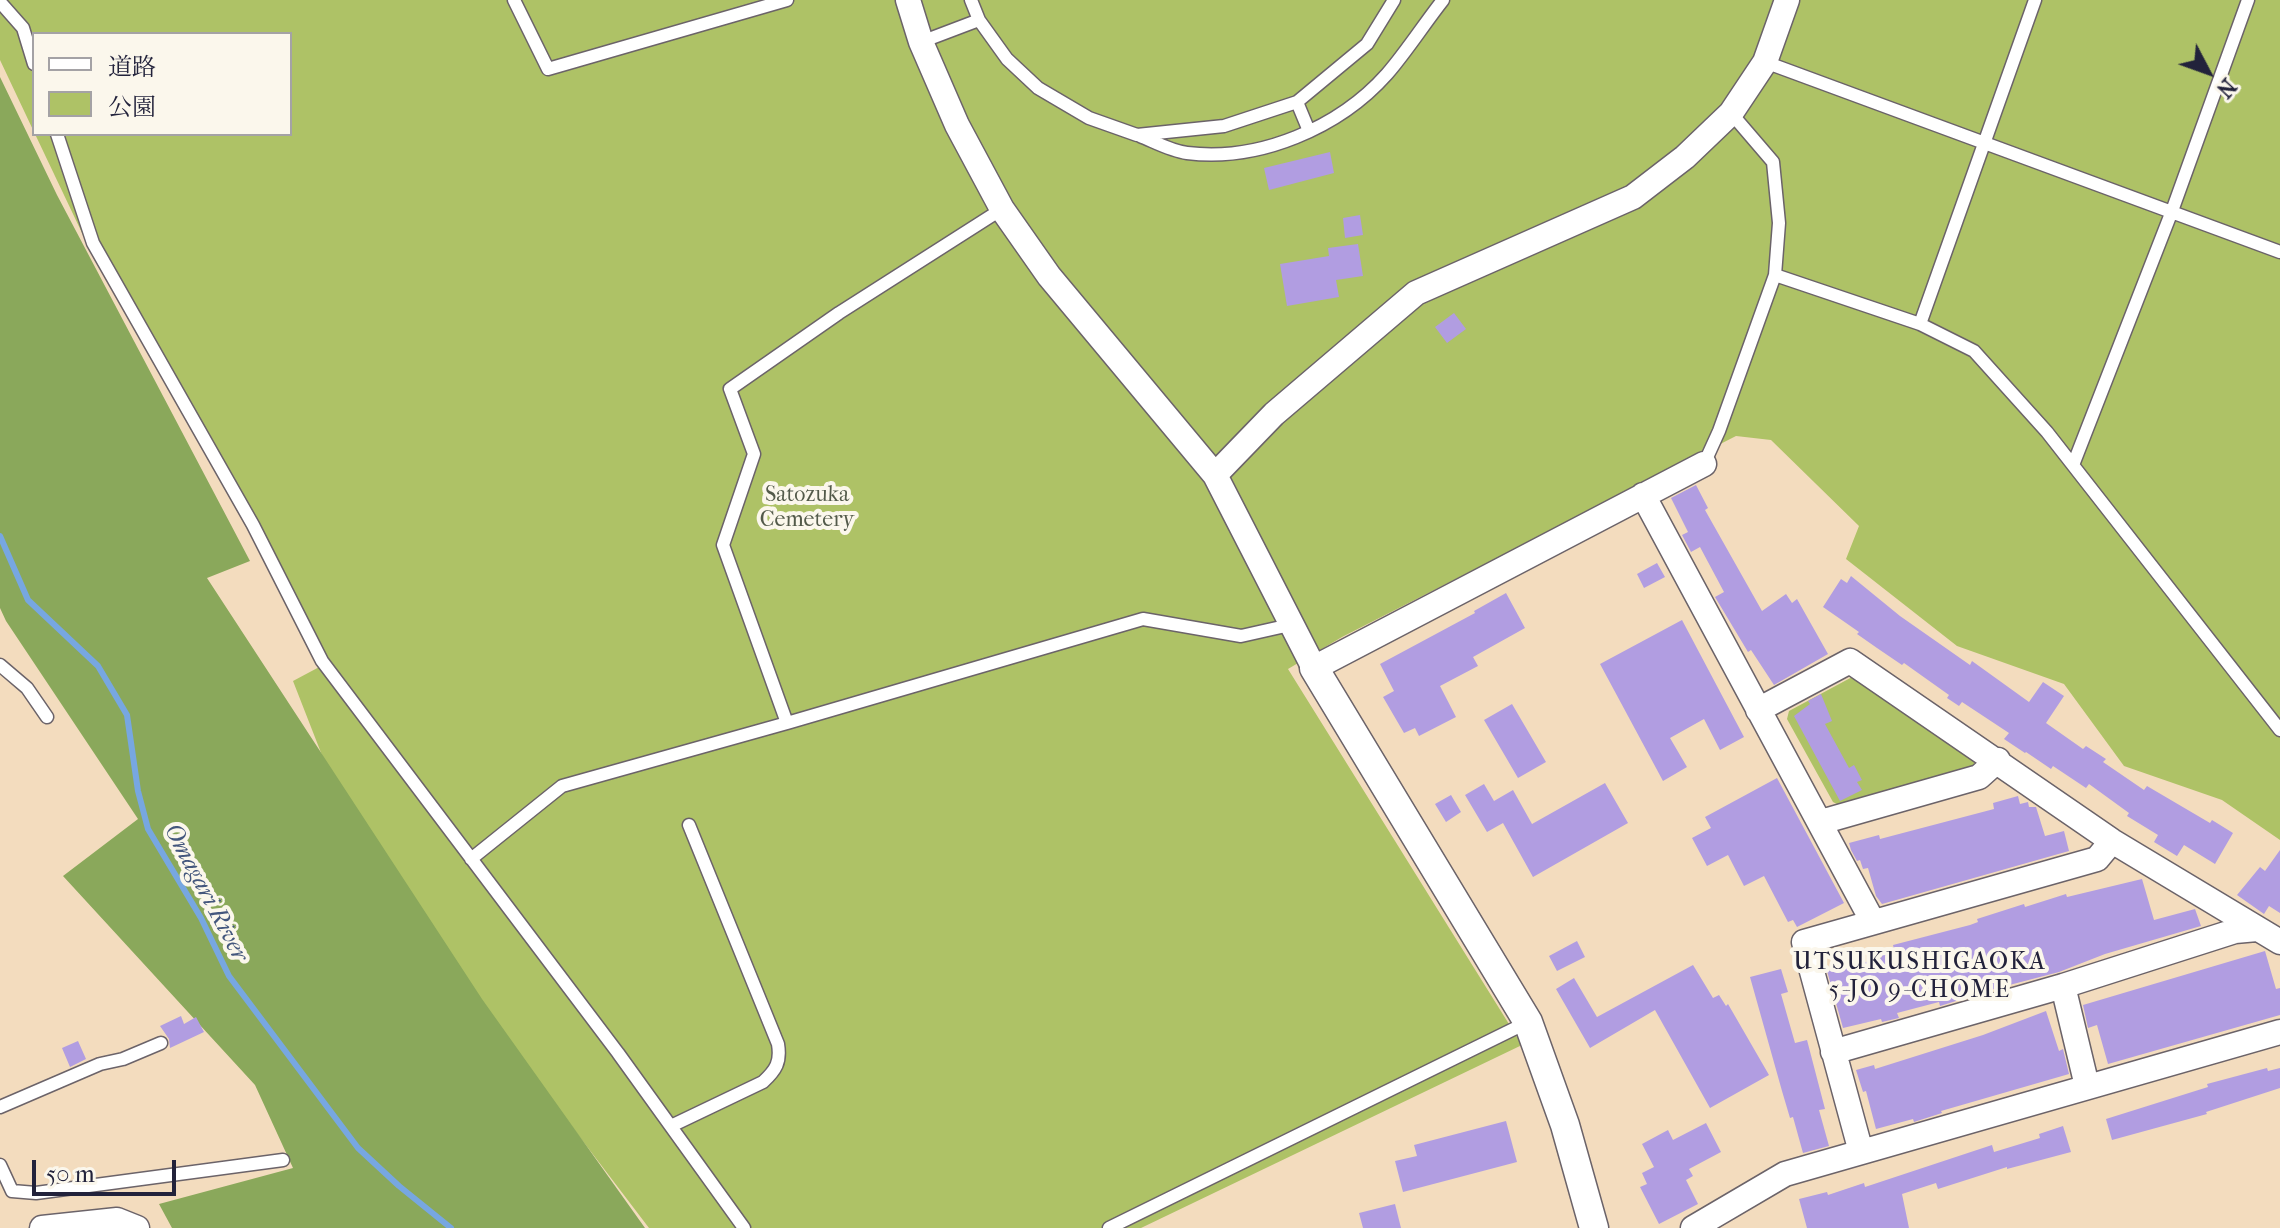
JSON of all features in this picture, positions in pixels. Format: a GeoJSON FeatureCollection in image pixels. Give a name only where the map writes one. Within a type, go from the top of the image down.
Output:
{"type":"FeatureCollection","features":[{"type":"Feature","properties":{"kind":"street"},"geometry":{"type":"LineString","coordinates":[[908,0],[921,42],[957,125],[1002,209],[1049,276],[1215,475],[1314,668],[1528,1022],[1565,1125],[1594,1228]]}},
{"type":"Feature","properties":{"kind":"street"},"geometry":{"type":"LineString","coordinates":[[1215,475],[1274,414],[1416,293],[1633,197],[1685,157],[1731,113],[1765,62],[1787,0]]}},
{"type":"Feature","properties":{"kind":"street"},"geometry":{"type":"LineString","coordinates":[[1314,668],[1704,464]]}},
{"type":"Feature","properties":{"kind":"street"},"geometry":{"type":"LineString","coordinates":[[1643,495],[1873,922]]}},
{"type":"Feature","properties":{"kind":"street"},"geometry":{"type":"LineString","coordinates":[[1758,710],[1850,661],[2112,841],[2280,942]]}},
{"type":"Feature","properties":{"kind":"street"},"geometry":{"type":"LineString","coordinates":[[1821,822],[1979,777],[1998,760]]}},
{"type":"Feature","properties":{"kind":"street"},"geometry":{"type":"LineString","coordinates":[[1861,1152],[1804,942],[2097,859],[2112,841]]}},
{"type":"Feature","properties":{"kind":"street"},"geometry":{"type":"LineString","coordinates":[[1833,1052],[2063,986],[2235,931],[2257,929]]}},
{"type":"Feature","properties":{"kind":"street"},"geometry":{"type":"LineString","coordinates":[[2063,986],[2087,1086]]}},
{"type":"Feature","properties":{"kind":"street"},"geometry":{"type":"LineString","coordinates":[[1693,1228],[1785,1174],[2280,1032]]}},
{"type":"Feature","properties":{"kind":"street"},"geometry":{"type":"LineString","coordinates":[[42,1228],[117,1220],[137,1228]]}},
{"type":"Feature","properties":{"kind":"lane"},"geometry":{"type":"LineString","coordinates":[[514,0],[548,69],[787,0]]}},
{"type":"Feature","properties":{"kind":"lane"},"geometry":{"type":"LineString","coordinates":[[971,0],[979,20],[1007,59],[1038,88],[1089,118],[1184,153],[1232,154],[1271,145],[1309,131],[1347,110],[1386,75],[1443,0]]}},
{"type":"Feature","properties":{"kind":"lane"},"geometry":{"type":"LineString","coordinates":[[1137,135],[1224,126],[1297,102],[1367,44],[1394,0]]}},
{"type":"Feature","properties":{"kind":"lane"},"geometry":{"type":"LineString","coordinates":[[1920,324],[2035,0]]}},
{"type":"Feature","properties":{"kind":"lane"},"geometry":{"type":"LineString","coordinates":[[2073,465],[2172,211],[2248,0]]}},
{"type":"Feature","properties":{"kind":"lane"},"geometry":{"type":"LineString","coordinates":[[0,2],[23,28],[32,57]]}},
{"type":"Feature","properties":{"kind":"lane"},"geometry":{"type":"LineString","coordinates":[[921,42],[979,20]]}},
{"type":"Feature","properties":{"kind":"lane"},"geometry":{"type":"LineString","coordinates":[[1765,62],[2280,252]]}},
{"type":"Feature","properties":{"kind":"lane"},"geometry":{"type":"LineString","coordinates":[[1297,102],[1309,131]]}},
{"type":"Feature","properties":{"kind":"lane"},"geometry":{"type":"LineString","coordinates":[[1704,464],[1719,431],[1775,275],[1779,223],[1773,162],[1731,113]]}},
{"type":"Feature","properties":{"kind":"lane"},"geometry":{"type":"LineString","coordinates":[[58,136],[93,243],[253,525],[322,661],[744,1228]]}},
{"type":"Feature","properties":{"kind":"lane"},"geometry":{"type":"LineString","coordinates":[[787,723],[723,545],[754,454],[730,389],[839,313],[1002,209]]}},
{"type":"Feature","properties":{"kind":"lane"},"geometry":{"type":"LineString","coordinates":[[1775,275],[1920,324],[1974,351],[2073,465],[2280,730]]}},
{"type":"Feature","properties":{"kind":"lane"},"geometry":{"type":"LineString","coordinates":[[471,859],[562,786],[1143,619],[1241,636],[1290,625]]}},
{"type":"Feature","properties":{"kind":"lane"},"geometry":{"type":"LineString","coordinates":[[0,665],[27,688],[47,717]]}},
{"type":"Feature","properties":{"kind":"lane"},"geometry":{"type":"LineString","coordinates":[[671,1126],[763,1082],[775,1071],[781,1058],[689,825]]}},
{"type":"Feature","properties":{"kind":"lane"},"geometry":{"type":"LineString","coordinates":[[1109,1228],[1528,1022]]}},
{"type":"Feature","properties":{"kind":"lane"},"geometry":{"type":"LineString","coordinates":[[0,1107],[100,1064],[123,1059],[161,1043]]}},
{"type":"Feature","properties":{"kind":"lane"},"geometry":{"type":"LineString","coordinates":[[0,1165],[12,1191],[36,1193],[283,1160]]}},
{"type":"Feature","properties":{"kind":"green space","name":"Satozuka Cemetery"},"geometry":{"type":"Polygon","coordinates":[[[0,0],[2280,0],[2280,840],[2222,800],[2124,766],[2064,684],[1957,646],[1846,559],[1859,526],[1771,440],[1736,436],[1342,637],[1288,669],[1522,1045],[1141,1228],[649,1228],[515,1052],[334,786],[293,681],[323,665],[83,235],[36,136],[292,136],[292,32],[32,32],[32,128],[0,60],[0,0]]]}},
{"type":"Feature","properties":{"kind":"green space"},"geometry":{"type":"Polygon","coordinates":[[[0,77],[57,195],[250,561],[207,578],[482,999],[645,1228],[172,1228],[159,1204],[293,1168],[255,1085],[63,876],[138,819],[0,608],[0,77]]]}},
{"type":"Feature","properties":{"kind":"green space"},"geometry":{"type":"Polygon","coordinates":[[[1854,676],[1976,756],[1973,769],[1843,807],[1833,802],[1787,719],[1789,711],[1854,676]]]}},
{"type":"Feature","properties":{"kind":"building"},"geometry":{"type":"Polygon","coordinates":[[[1330,152],[1334,173],[1269,190],[1264,168],[1330,152]]]}},
{"type":"Feature","properties":{"kind":"building"},"geometry":{"type":"Polygon","coordinates":[[[1360,215],[1363,235],[1345,238],[1343,218],[1360,215]]]}},
{"type":"Feature","properties":{"kind":"building"},"geometry":{"type":"Polygon","coordinates":[[[1358,244],[1363,276],[1336,280],[1339,297],[1287,306],[1280,264],[1329,256],[1328,248],[1358,244]]]}},
{"type":"Feature","properties":{"kind":"building"},"geometry":{"type":"Polygon","coordinates":[[[1454,313],[1466,329],[1447,343],[1435,327],[1454,313]]]}},
{"type":"Feature","properties":{"kind":"building"},"geometry":{"type":"Polygon","coordinates":[[[1696,485],[1708,508],[1705,510],[1762,611],[1786,594],[1792,603],[1797,599],[1828,654],[1774,685],[1751,650],[1748,652],[1715,597],[1724,592],[1700,547],[1691,552],[1682,535],[1688,532],[1671,498],[1696,485]]]}},
{"type":"Feature","properties":{"kind":"building"},"geometry":{"type":"Polygon","coordinates":[[[1657,563],[1665,577],[1644,588],[1637,574],[1657,563]]]}},
{"type":"Feature","properties":{"kind":"building"},"geometry":{"type":"Polygon","coordinates":[[[1851,576],[1900,616],[1970,665],[1972,661],[2029,702],[2043,682],[2064,696],[2046,723],[2083,749],[2086,746],[2106,759],[2103,762],[2144,790],[2147,786],[2233,833],[2215,864],[2184,845],[2177,856],[2154,842],[2158,835],[2127,816],[2129,813],[2089,784],[2086,788],[2053,766],[2051,769],[2025,753],[2004,739],[2009,733],[1962,702],[1959,706],[1947,698],[1949,695],[1877,648],[1823,607],[1841,579],[1847,583],[1851,576]]]}},
{"type":"Feature","properties":{"kind":"building"},"geometry":{"type":"Polygon","coordinates":[[[1506,593],[1525,628],[1473,657],[1478,666],[1440,686],[1456,717],[1419,736],[1415,728],[1404,733],[1383,697],[1394,691],[1380,664],[1506,593]]]}},
{"type":"Feature","properties":{"kind":"building"},"geometry":{"type":"Polygon","coordinates":[[[1682,620],[1744,737],[1720,750],[1704,719],[1670,738],[1687,767],[1663,781],[1600,664],[1682,620]]]}},
{"type":"Feature","properties":{"kind":"building"},"geometry":{"type":"Polygon","coordinates":[[[1821,694],[1832,721],[1825,724],[1849,768],[1854,765],[1862,780],[1857,782],[1862,790],[1840,801],[1794,716],[1810,704],[1808,701],[1821,694]]]}},
{"type":"Feature","properties":{"kind":"building"},"geometry":{"type":"Polygon","coordinates":[[[1512,704],[1546,762],[1518,778],[1484,720],[1512,704]]]}},
{"type":"Feature","properties":{"kind":"building"},"geometry":{"type":"Polygon","coordinates":[[[1777,778],[1844,903],[1797,927],[1793,920],[1788,922],[1764,876],[1744,886],[1728,855],[1707,866],[1692,838],[1711,828],[1705,817],[1777,778]]]}},
{"type":"Feature","properties":{"kind":"building"},"geometry":{"type":"Polygon","coordinates":[[[1605,783],[1628,823],[1533,877],[1503,823],[1487,832],[1465,795],[1484,784],[1494,801],[1513,790],[1532,824],[1605,783]]]}},
{"type":"Feature","properties":{"kind":"building"},"geometry":{"type":"Polygon","coordinates":[[[1451,795],[1461,812],[1446,822],[1435,804],[1451,795]]]}},
{"type":"Feature","properties":{"kind":"building"},"geometry":{"type":"Polygon","coordinates":[[[2018,796],[2020,804],[2028,802],[2029,807],[2036,807],[2045,836],[2064,831],[2069,851],[1882,904],[1876,896],[1868,868],[1863,869],[1851,850],[1849,843],[1879,835],[1880,839],[1994,809],[1993,803],[2018,796]]]}},
{"type":"Feature","properties":{"kind":"building"},"geometry":{"type":"Polygon","coordinates":[[[2280,850],[2280,913],[2269,906],[2264,914],[2237,895],[2260,867],[2265,871],[2280,850]]]}},
{"type":"Feature","properties":{"kind":"building"},"geometry":{"type":"Polygon","coordinates":[[[2142,879],[2154,920],[2195,909],[2201,926],[2105,954],[2059,972],[1940,1006],[1939,1002],[1897,1013],[1899,1018],[1843,1028],[1827,971],[1874,960],[1882,957],[1881,952],[1894,949],[1893,945],[1970,925],[1978,922],[1977,919],[2024,904],[2025,907],[2066,894],[2067,897],[2142,879]]]}},
{"type":"Feature","properties":{"kind":"building"},"geometry":{"type":"Polygon","coordinates":[[[1577,941],[1585,957],[1557,971],[1549,956],[1577,941]]]}},
{"type":"Feature","properties":{"kind":"building"},"geometry":{"type":"Polygon","coordinates":[[[2265,951],[2276,989],[2280,988],[2280,1015],[2108,1064],[2097,1025],[2088,1028],[2083,1005],[2265,951]]]}},
{"type":"Feature","properties":{"kind":"building"},"geometry":{"type":"Polygon","coordinates":[[[1693,965],[1713,998],[1719,995],[1726,1006],[1728,1004],[1769,1075],[1710,1108],[1655,1010],[1590,1048],[1556,989],[1574,978],[1597,1017],[1693,965]]]}},
{"type":"Feature","properties":{"kind":"building"},"geometry":{"type":"Polygon","coordinates":[[[1781,969],[1788,992],[1781,994],[1795,1043],[1807,1040],[1825,1109],[1819,1110],[1829,1146],[1803,1153],[1750,977],[1781,969]]]}},
{"type":"Feature","properties":{"kind":"building"},"geometry":{"type":"Polygon","coordinates":[[[2046,1011],[2059,1051],[2063,1049],[2069,1074],[1941,1111],[1914,1122],[1913,1119],[1876,1129],[1866,1091],[1863,1092],[1856,1070],[1874,1065],[1875,1069],[1983,1035],[2046,1011]]]}},
{"type":"Feature","properties":{"kind":"building"},"geometry":{"type":"Polygon","coordinates":[[[181,1016],[184,1024],[196,1017],[204,1032],[170,1048],[169,1039],[160,1026],[181,1016]]]}},
{"type":"Feature","properties":{"kind":"building"},"geometry":{"type":"Polygon","coordinates":[[[78,1041],[86,1059],[70,1067],[62,1048],[78,1041]]]}},
{"type":"Feature","properties":{"kind":"building"},"geometry":{"type":"Polygon","coordinates":[[[2267,1068],[2268,1071],[2280,1068],[2280,1088],[2207,1114],[2112,1140],[2106,1119],[2208,1087],[2207,1084],[2267,1068]]]}},
{"type":"Feature","properties":{"kind":"building"},"geometry":{"type":"Polygon","coordinates":[[[1506,1121],[1517,1162],[1403,1192],[1395,1161],[1417,1156],[1414,1145],[1506,1121]]]}},
{"type":"Feature","properties":{"kind":"building"},"geometry":{"type":"Polygon","coordinates":[[[1706,1123],[1721,1152],[1689,1169],[1693,1176],[1686,1180],[1698,1204],[1659,1224],[1640,1187],[1647,1184],[1642,1173],[1654,1167],[1642,1144],[1668,1130],[1673,1140],[1706,1123]]]}},
{"type":"Feature","properties":{"kind":"building"},"geometry":{"type":"Polygon","coordinates":[[[2063,1126],[2071,1152],[2007,1167],[1938,1189],[1936,1183],[1902,1194],[1909,1228],[1807,1228],[1799,1199],[1827,1192],[1828,1195],[1864,1183],[1865,1187],[1992,1145],[1994,1152],[2040,1138],[2039,1134],[2063,1126]]]}},
{"type":"Feature","properties":{"kind":"building"},"geometry":{"type":"Polygon","coordinates":[[[1395,1204],[1401,1228],[1363,1228],[1359,1213],[1395,1204]]]}},
{"type":"Feature","properties":{"kind":"waterway","name":"Omagari River"},"geometry":{"type":"LineString","coordinates":[[0,536],[28,600],[98,666],[127,715],[138,791],[148,829],[201,918],[229,976],[358,1148],[451,1228]]}},
{"type":"Feature","properties":{"kind":"district","name":"UTSUKUSHIGAOKA 5-JO 9-CHOME"},"geometry":{"type":"Point","coordinates":[1920,977]}}]}
